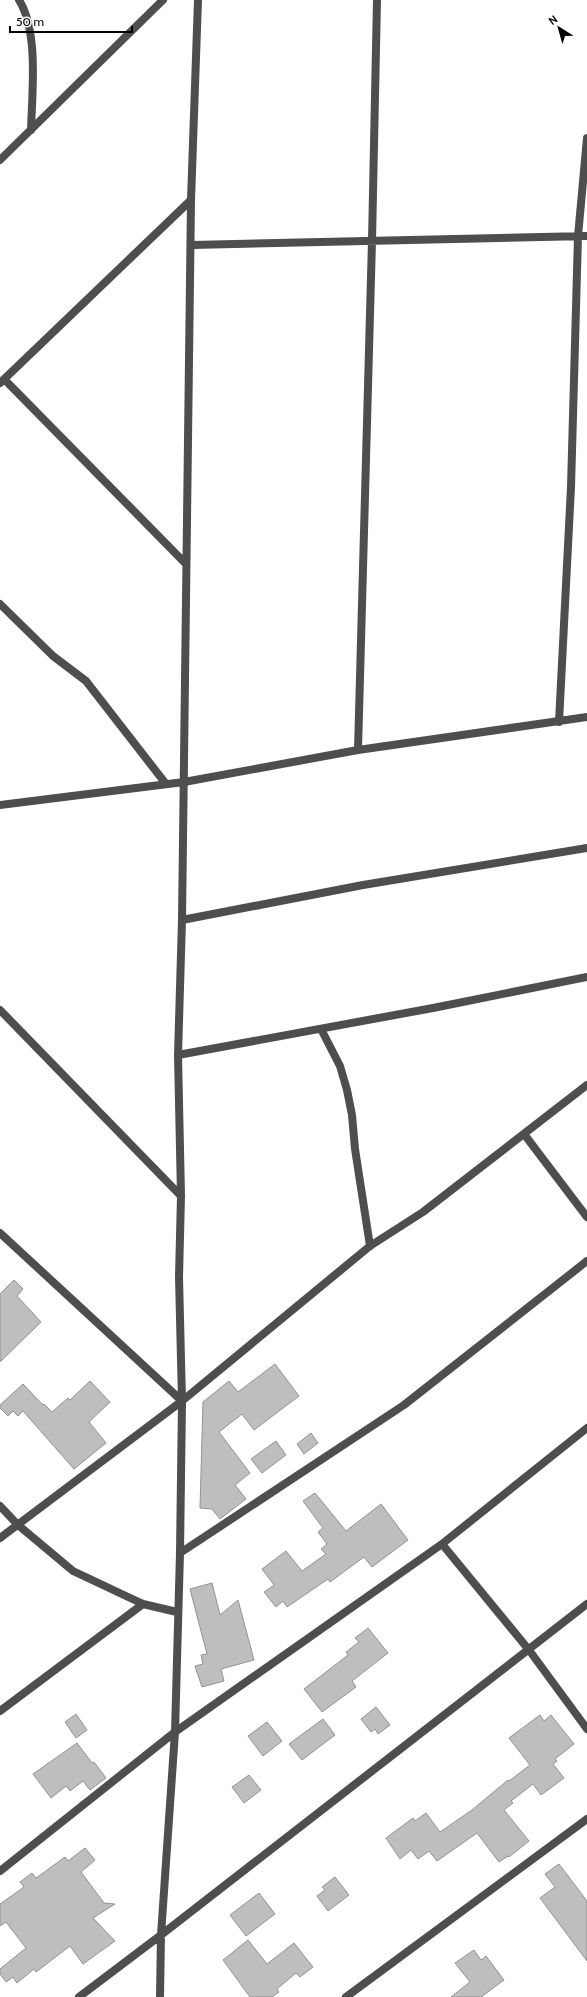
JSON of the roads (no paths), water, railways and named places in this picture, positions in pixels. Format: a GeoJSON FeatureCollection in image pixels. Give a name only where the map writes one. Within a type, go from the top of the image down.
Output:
{"type":"FeatureCollection","features":[{"type":"Feature","properties":{"kind":"street"},"geometry":{"type":"LineString","coordinates":[[19,0],[30,28],[32,51],[31,130]]}},
{"type":"Feature","properties":{"kind":"street"},"geometry":{"type":"LineString","coordinates":[[0,160],[163,0]]}},
{"type":"Feature","properties":{"kind":"street"},"geometry":{"type":"LineString","coordinates":[[160,1997],[161,1935],[175,1732],[177,1612],[180,1553],[182,1401],[179,1277],[181,1196],[178,1055],[182,920],[186,564],[192,245],[191,200],[198,0]]}},
{"type":"Feature","properties":{"kind":"street"},"geometry":{"type":"LineString","coordinates":[[358,750],[377,0]]}},
{"type":"Feature","properties":{"kind":"street"},"geometry":{"type":"LineString","coordinates":[[558,722],[571,487],[578,236],[587,138]]}},
{"type":"Feature","properties":{"kind":"street"},"geometry":{"type":"LineString","coordinates":[[186,564],[2,381],[191,200]]}},
{"type":"Feature","properties":{"kind":"street"},"geometry":{"type":"LineString","coordinates":[[192,245],[587,236]]}},
{"type":"Feature","properties":{"kind":"street"},"geometry":{"type":"LineString","coordinates":[[0,604],[54,656],[86,681],[166,784]]}},
{"type":"Feature","properties":{"kind":"street"},"geometry":{"type":"LineString","coordinates":[[1,803],[184,782],[358,750],[587,717]]}},
{"type":"Feature","properties":{"kind":"street"},"geometry":{"type":"LineString","coordinates":[[182,920],[363,885],[587,848]]}},
{"type":"Feature","properties":{"kind":"street"},"geometry":{"type":"LineString","coordinates":[[178,1055],[321,1029],[587,977]]}},
{"type":"Feature","properties":{"kind":"street"},"geometry":{"type":"LineString","coordinates":[[0,1010],[181,1196]]}},
{"type":"Feature","properties":{"kind":"street"},"geometry":{"type":"LineString","coordinates":[[321,1029],[340,1066],[347,1090],[352,1115],[355,1149],[370,1246]]}},
{"type":"Feature","properties":{"kind":"street"},"geometry":{"type":"LineString","coordinates":[[0,1538],[182,1401],[370,1246],[423,1212],[587,1085]]}},
{"type":"Feature","properties":{"kind":"street"},"geometry":{"type":"LineString","coordinates":[[524,1134],[587,1217]]}},
{"type":"Feature","properties":{"kind":"street"},"geometry":{"type":"LineString","coordinates":[[0,1233],[182,1401]]}},
{"type":"Feature","properties":{"kind":"street"},"geometry":{"type":"LineString","coordinates":[[180,1553],[404,1405],[587,1261]]}},
{"type":"Feature","properties":{"kind":"street"},"geometry":{"type":"LineString","coordinates":[[0,1871],[175,1732],[442,1544],[587,1428]]}},
{"type":"Feature","properties":{"kind":"street"},"geometry":{"type":"LineString","coordinates":[[0,1506],[18,1525],[73,1571],[143,1604],[177,1612]]}},
{"type":"Feature","properties":{"kind":"street"},"geometry":{"type":"LineString","coordinates":[[442,1544],[529,1650],[587,1729]]}},
{"type":"Feature","properties":{"kind":"street"},"geometry":{"type":"LineString","coordinates":[[0,1711],[143,1604]]}},
{"type":"Feature","properties":{"kind":"street"},"geometry":{"type":"LineString","coordinates":[[79,1997],[587,1604]]}},
{"type":"Feature","properties":{"kind":"street"},"geometry":{"type":"LineString","coordinates":[[346,1997],[587,1819]]}}]}
